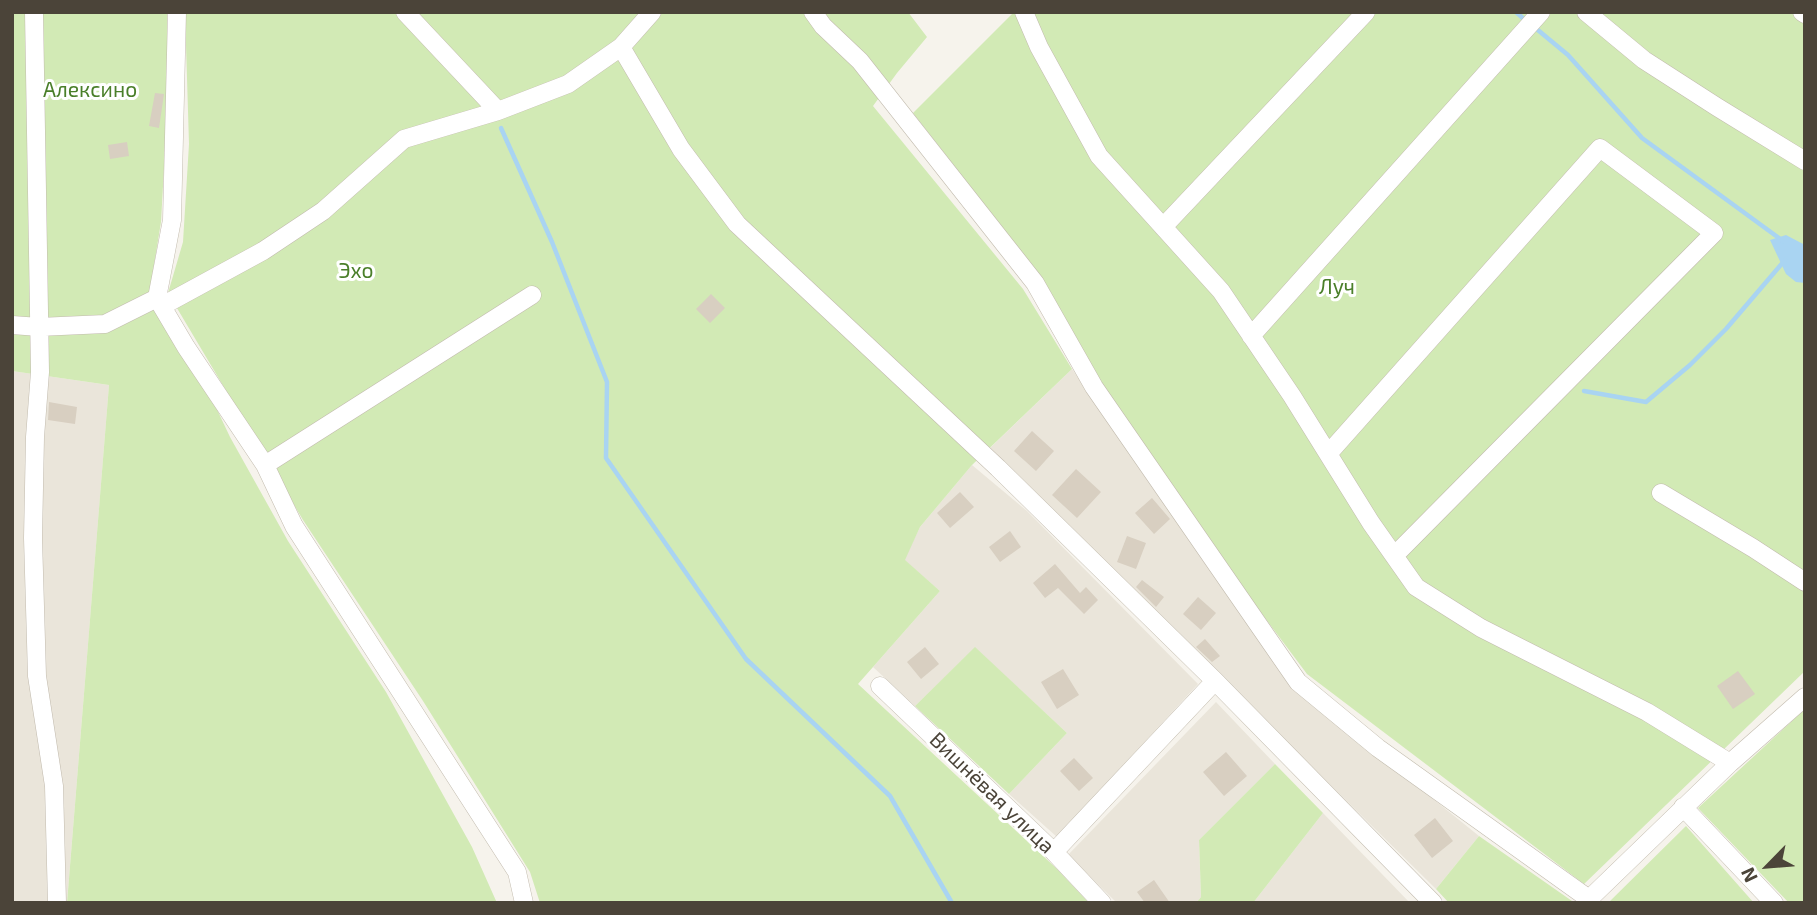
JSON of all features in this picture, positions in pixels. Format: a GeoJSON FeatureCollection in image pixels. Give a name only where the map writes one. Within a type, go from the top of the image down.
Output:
{"type":"FeatureCollection","features":[{"type":"Feature","properties":{"kind":"street"},"geometry":{"type":"LineString","coordinates":[[34,12],[40,372],[35,436],[33,552],[37,676],[54,786],[57,903]]}},
{"type":"Feature","properties":{"kind":"street"},"geometry":{"type":"LineString","coordinates":[[177,12],[172,220],[160,302],[186,347],[265,465],[294,526],[517,872],[524,903]]}},
{"type":"Feature","properties":{"kind":"street"},"geometry":{"type":"LineString","coordinates":[[405,12],[498,111]]}},
{"type":"Feature","properties":{"kind":"street"},"geometry":{"type":"LineString","coordinates":[[12,326],[105,324],[160,302],[263,251],[323,211],[404,139],[498,111],[568,84],[621,47],[652,12]]}},
{"type":"Feature","properties":{"kind":"street"},"geometry":{"type":"LineString","coordinates":[[813,12],[823,26],[860,61],[1035,284],[1094,387],[1298,682],[1378,748],[1588,901],[1683,807],[1805,697]]}},
{"type":"Feature","properties":{"kind":"street"},"geometry":{"type":"LineString","coordinates":[[1024,12],[1039,47],[1099,156],[1221,291],[1371,523],[1416,587],[1481,628],[1647,712],[1730,763]]}},
{"type":"Feature","properties":{"kind":"street"},"geometry":{"type":"LineString","coordinates":[[1163,227],[1366,12]]}},
{"type":"Feature","properties":{"kind":"street"},"geometry":{"type":"LineString","coordinates":[[1586,12],[1644,60],[1805,161]]}},
{"type":"Feature","properties":{"kind":"street"},"geometry":{"type":"LineString","coordinates":[[1251,336],[1539,15]]}},
{"type":"Feature","properties":{"kind":"street"},"geometry":{"type":"LineString","coordinates":[[621,47],[681,149],[737,224],[998,468],[1214,681],[1433,903]]}},
{"type":"Feature","properties":{"kind":"street"},"geometry":{"type":"LineString","coordinates":[[1328,454],[1600,148],[1714,233],[1394,556]]}},
{"type":"Feature","properties":{"kind":"street"},"geometry":{"type":"LineString","coordinates":[[265,465],[533,295]]}},
{"type":"Feature","properties":{"kind":"street"},"geometry":{"type":"LineString","coordinates":[[1661,493],[1805,582]]}},
{"type":"Feature","properties":{"kind":"street"},"geometry":{"type":"LineString","coordinates":[[1054,852],[1214,681]]}},
{"type":"Feature","properties":{"kind":"street","name":"Вишнёвая улица"},"geometry":{"type":"LineString","coordinates":[[880,686],[1054,852],[1102,903]]}},
{"type":"Feature","properties":{"kind":"street"},"geometry":{"type":"LineString","coordinates":[[1683,807],[1774,903]]}},
{"type":"Feature","properties":{"kind":"shaded area"},"geometry":{"type":"Polygon","coordinates":[[[1072,369],[1293,686],[1479,836],[1436,889],[989,449],[1072,369]]]}},
{"type":"Feature","properties":{"kind":"shaded area"},"geometry":{"type":"Polygon","coordinates":[[[12,371],[109,385],[67,903],[12,903],[12,371]]]}},
{"type":"Feature","properties":{"kind":"shaded area"},"geometry":{"type":"Polygon","coordinates":[[[972,465],[1027,511],[1198,684],[1057,837],[1009,794],[1067,733],[975,648],[915,706],[873,667],[940,591],[904,560],[920,527],[972,465]]]}},
{"type":"Feature","properties":{"kind":"shaded area"},"geometry":{"type":"Polygon","coordinates":[[[1216,702],[1275,764],[1199,840],[1201,897],[1196,903],[1117,903],[1068,855],[1216,702]]]}},
{"type":"Feature","properties":{"kind":"shaded area"},"geometry":{"type":"Polygon","coordinates":[[[1323,813],[1410,903],[1253,903],[1323,813]]]}},
{"type":"Feature","properties":{"kind":"green space","name":"Алексино"},"geometry":{"type":"Polygon","coordinates":[[[12,12],[167,12],[169,78],[161,222],[149,296],[212,399],[288,541],[386,692],[472,847],[497,903],[67,903],[109,385],[12,371],[12,12]]]}},
{"type":"Feature","properties":{"kind":"green space","name":"Эхо"},"geometry":{"type":"Polygon","coordinates":[[[185,12],[908,12],[927,37],[873,106],[1023,289],[1072,369],[972,465],[920,527],[905,560],[940,591],[858,684],[1056,868],[1089,903],[540,903],[530,872],[423,701],[303,520],[168,293],[183,242],[189,144],[185,12]]]}},
{"type":"Feature","properties":{"kind":"green space","name":"Луч"},"geometry":{"type":"Polygon","coordinates":[[[1014,12],[1805,12],[1805,671],[1584,884],[1307,674],[1244,590],[1101,386],[1043,280],[913,113],[1014,12]]]}},
{"type":"Feature","properties":{"kind":"green space"},"geometry":{"type":"Polygon","coordinates":[[[975,647],[1067,733],[1009,794],[915,706],[975,647]]]}},
{"type":"Feature","properties":{"kind":"green space"},"geometry":{"type":"Polygon","coordinates":[[[1805,709],[1805,903],[1789,903],[1698,808],[1805,709]]]}},
{"type":"Feature","properties":{"kind":"green space"},"geometry":{"type":"Polygon","coordinates":[[[1275,764],[1323,813],[1253,903],[1196,903],[1201,897],[1199,840],[1275,764]]]}},
{"type":"Feature","properties":{"kind":"green space"},"geometry":{"type":"Polygon","coordinates":[[[1686,826],[1754,903],[1608,903],[1686,826]]]}},
{"type":"Feature","properties":{"kind":"green space"},"geometry":{"type":"Polygon","coordinates":[[[1479,836],[1572,901],[1449,903],[1436,889],[1479,836]]]}},
{"type":"Feature","properties":{"kind":"water"},"geometry":{"type":"Polygon","coordinates":[[[1786,235],[1805,245],[1805,283],[1796,282],[1786,274],[1770,240],[1786,235]]]}},
{"type":"Feature","properties":{"kind":"building"},"geometry":{"type":"Polygon","coordinates":[[[155,93],[164,94],[159,128],[149,126],[155,93]]]}},
{"type":"Feature","properties":{"kind":"building"},"geometry":{"type":"Polygon","coordinates":[[[127,142],[129,156],[110,159],[108,145],[127,142]]]}},
{"type":"Feature","properties":{"kind":"building"},"geometry":{"type":"Polygon","coordinates":[[[711,294],[725,308],[710,323],[696,309],[711,294]]]}},
{"type":"Feature","properties":{"kind":"building"},"geometry":{"type":"Polygon","coordinates":[[[49,402],[77,407],[75,424],[48,420],[49,402]]]}},
{"type":"Feature","properties":{"kind":"building"},"geometry":{"type":"Polygon","coordinates":[[[1032,431],[1054,451],[1036,471],[1014,451],[1032,431]]]}},
{"type":"Feature","properties":{"kind":"building"},"geometry":{"type":"Polygon","coordinates":[[[1076,469],[1101,492],[1077,518],[1052,495],[1076,469]]]}},
{"type":"Feature","properties":{"kind":"building"},"geometry":{"type":"Polygon","coordinates":[[[960,492],[974,507],[950,528],[937,513],[960,492]]]}},
{"type":"Feature","properties":{"kind":"building"},"geometry":{"type":"Polygon","coordinates":[[[1152,498],[1170,519],[1154,534],[1135,513],[1152,498]]]}},
{"type":"Feature","properties":{"kind":"building"},"geometry":{"type":"Polygon","coordinates":[[[1010,531],[1021,547],[1000,562],[989,547],[1010,531]]]}},
{"type":"Feature","properties":{"kind":"building"},"geometry":{"type":"Polygon","coordinates":[[[1127,536],[1146,543],[1136,569],[1117,562],[1127,536]]]}},
{"type":"Feature","properties":{"kind":"building"},"geometry":{"type":"Polygon","coordinates":[[[1055,564],[1080,593],[1086,587],[1098,600],[1084,614],[1058,588],[1045,598],[1033,583],[1055,564]]]}},
{"type":"Feature","properties":{"kind":"building"},"geometry":{"type":"Polygon","coordinates":[[[1142,580],[1164,597],[1156,607],[1136,587],[1142,580]]]}},
{"type":"Feature","properties":{"kind":"building"},"geometry":{"type":"Polygon","coordinates":[[[1198,597],[1216,613],[1201,630],[1183,614],[1198,597]]]}},
{"type":"Feature","properties":{"kind":"building"},"geometry":{"type":"Polygon","coordinates":[[[1205,639],[1220,656],[1212,662],[1196,647],[1205,639]]]}},
{"type":"Feature","properties":{"kind":"building"},"geometry":{"type":"Polygon","coordinates":[[[925,647],[939,664],[921,679],[907,662],[925,647]]]}},
{"type":"Feature","properties":{"kind":"building"},"geometry":{"type":"Polygon","coordinates":[[[1063,669],[1079,695],[1057,709],[1041,682],[1063,669]]]}},
{"type":"Feature","properties":{"kind":"building"},"geometry":{"type":"Polygon","coordinates":[[[1738,671],[1755,694],[1733,709],[1717,686],[1738,671]]]}},
{"type":"Feature","properties":{"kind":"building"},"geometry":{"type":"Polygon","coordinates":[[[1226,752],[1247,776],[1224,796],[1203,772],[1226,752]]]}},
{"type":"Feature","properties":{"kind":"building"},"geometry":{"type":"Polygon","coordinates":[[[1074,758],[1093,778],[1079,791],[1060,771],[1074,758]]]}},
{"type":"Feature","properties":{"kind":"building"},"geometry":{"type":"Polygon","coordinates":[[[1435,818],[1453,841],[1432,858],[1414,835],[1435,818]]]}},
{"type":"Feature","properties":{"kind":"building"},"geometry":{"type":"Polygon","coordinates":[[[1154,880],[1170,903],[1145,903],[1137,892],[1154,880]]]}},
{"type":"Feature","properties":{"kind":"waterway"},"geometry":{"type":"LineString","coordinates":[[1516,12],[1526,21]]}},
{"type":"Feature","properties":{"kind":"waterway"},"geometry":{"type":"LineString","coordinates":[[1533,26],[1568,55],[1642,138],[1783,241]]}},
{"type":"Feature","properties":{"kind":"waterway"},"geometry":{"type":"LineString","coordinates":[[501,128],[552,242],[607,382],[606,458],[746,659],[890,796],[952,903]]}},
{"type":"Feature","properties":{"kind":"waterway"},"geometry":{"type":"LineString","coordinates":[[1584,391],[1646,402],[1690,365],[1726,329],[1785,260]]}}]}
